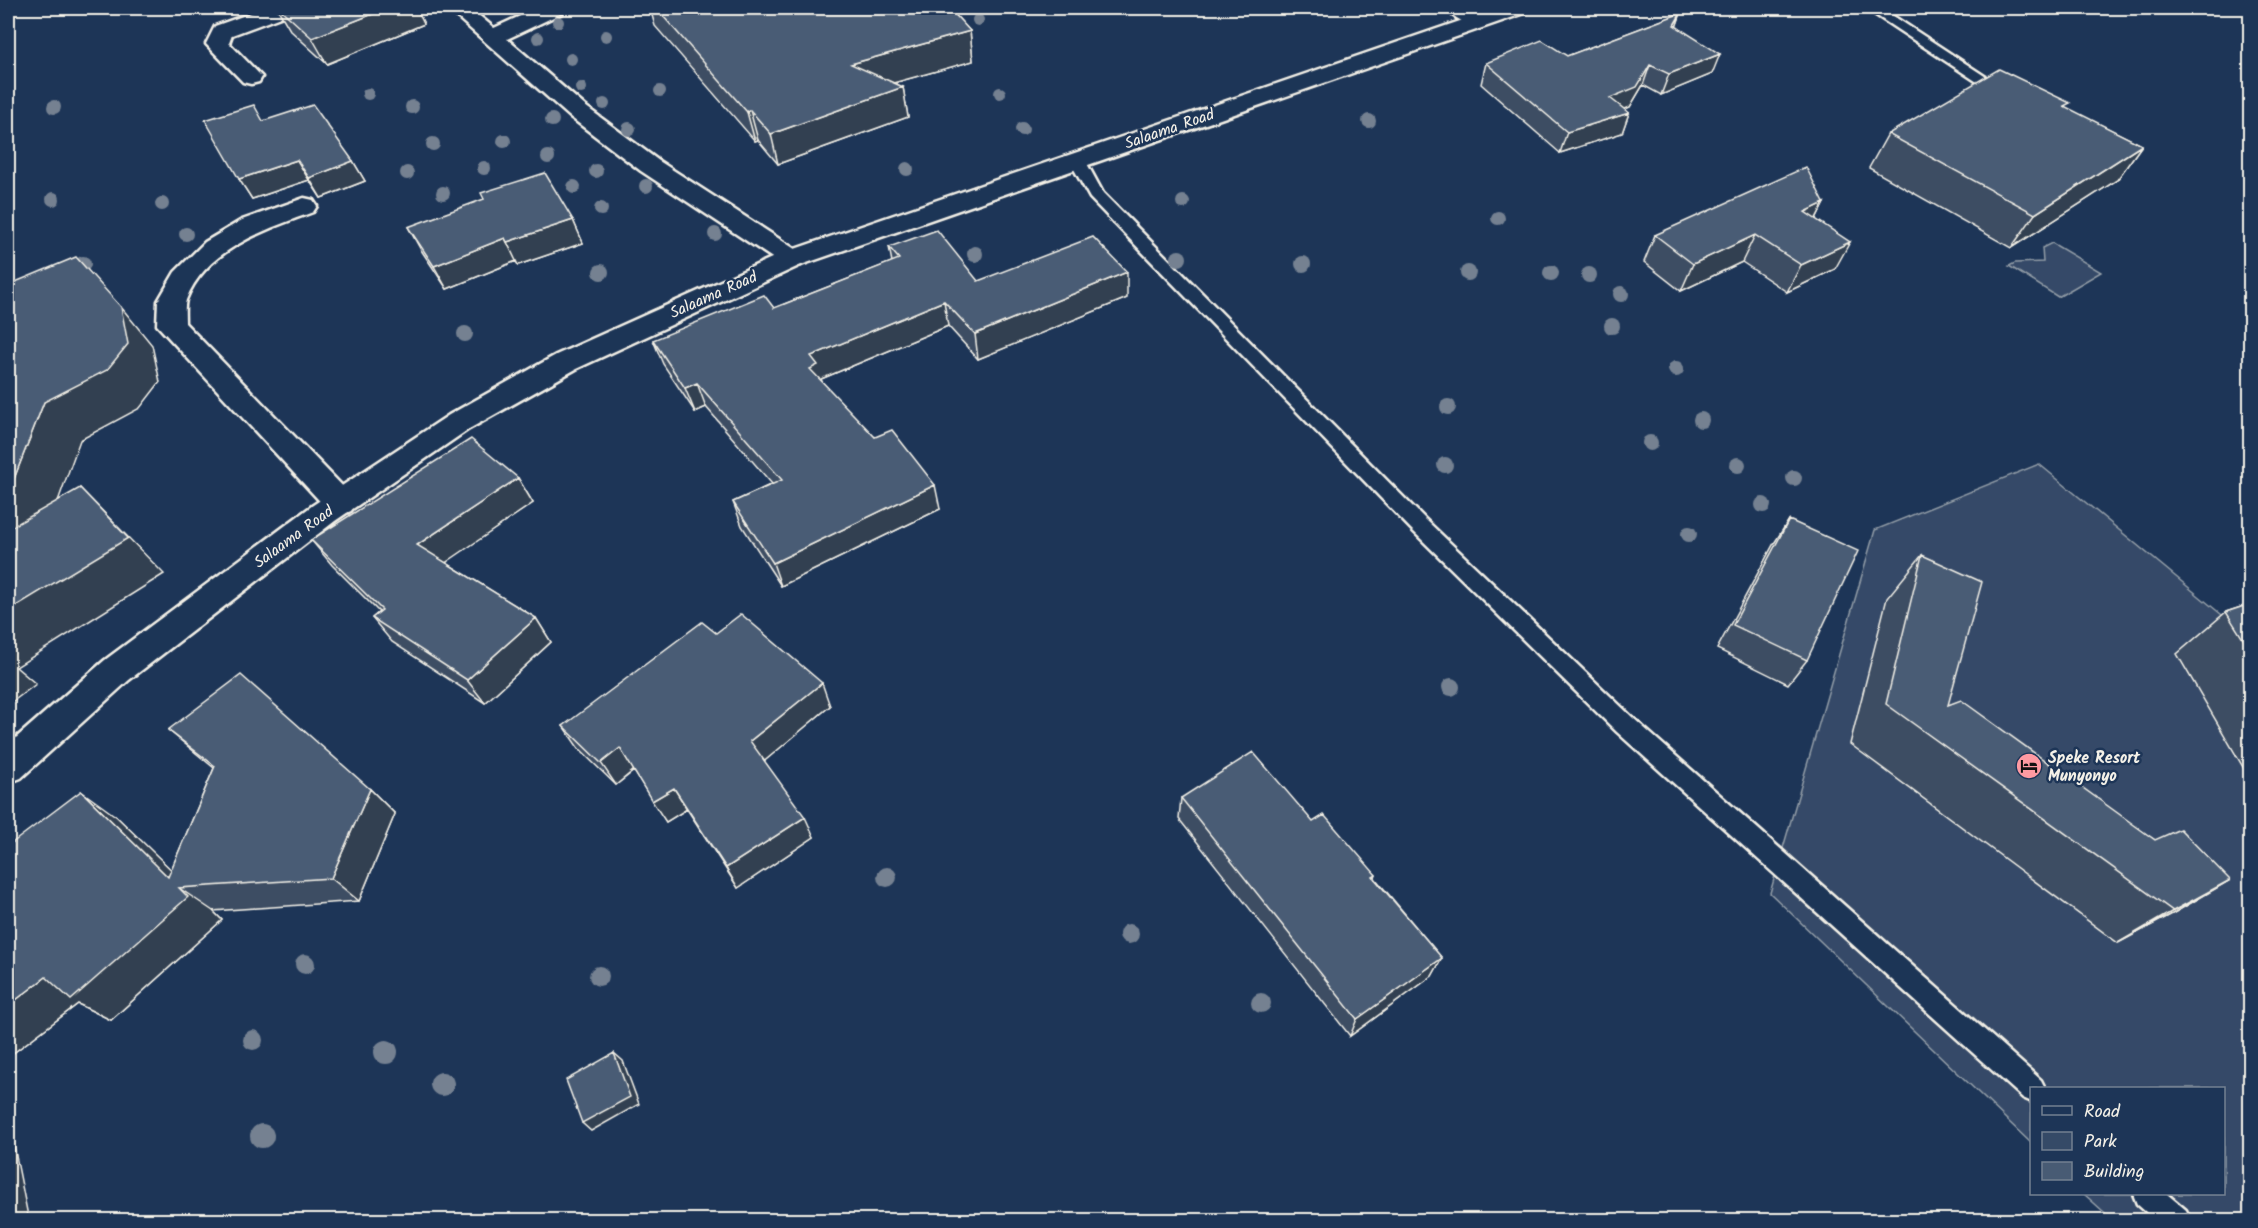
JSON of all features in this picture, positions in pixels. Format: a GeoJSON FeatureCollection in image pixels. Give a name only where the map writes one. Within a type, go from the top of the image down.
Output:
{"type":"FeatureCollection","features":[{"type":"Feature","properties":{"kind":"street"},"geometry":{"type":"LineString","coordinates":[[251,76],[217,44],[223,31],[283,8]]}},
{"type":"Feature","properties":{"kind":"street"},"geometry":{"type":"LineString","coordinates":[[458,8],[586,118],[650,166],[792,259]]}},
{"type":"Feature","properties":{"kind":"street"},"geometry":{"type":"LineString","coordinates":[[493,37],[554,8]]}},
{"type":"Feature","properties":{"kind":"street","name":"Salaama Road"},"geometry":{"type":"LineString","coordinates":[[8,767],[117,670],[340,502],[459,422],[566,362],[792,259],[1077,160],[1467,14],[1517,8]]}},
{"type":"Feature","properties":{"kind":"street"},"geometry":{"type":"LineString","coordinates":[[304,206],[251,226],[214,248],[188,272],[172,301],[171,325],[340,502]]}},
{"type":"Feature","properties":{"kind":"lane"},"geometry":{"type":"LineString","coordinates":[[1872,8],[2021,105]]}},
{"type":"Feature","properties":{"kind":"lane"},"geometry":{"type":"LineString","coordinates":[[1077,160],[1096,195],[1418,524],[1625,725],[2030,1088]]}},
{"type":"Feature","properties":{"kind":"lane"},"geometry":{"type":"LineString","coordinates":[[2148,1195],[2176,1221]]}},
{"type":"Feature","properties":{"kind":"green space"},"geometry":{"type":"Polygon","coordinates":[[[2052,243],[2101,272],[2058,297],[2009,266],[2015,263],[2043,262],[2042,248],[2052,243]]]}},
{"type":"Feature","properties":{"kind":"green space","name":"Speke Resort Munyonyo"},"geometry":{"type":"Polygon","coordinates":[[[2039,464],[2250,638],[2250,1220],[2113,1220],[2085,1195],[2225,1195],[2225,1087],[2030,1087],[2030,1142],[1770,893],[1875,530],[2039,464]]]}},
{"type":"Feature","properties":{"kind":"building"},"geometry":{"type":"Polygon","coordinates":[[[279,8],[388,8],[312,38],[279,8]]]}},
{"type":"Feature","properties":{"kind":"building"},"geometry":{"type":"Polygon","coordinates":[[[656,8],[949,8],[970,31],[851,64],[903,87],[771,134],[750,110],[747,112],[656,8]]]}},
{"type":"Feature","properties":{"kind":"building"},"geometry":{"type":"Polygon","coordinates":[[[1681,13],[1674,25],[1720,54],[1669,74],[1650,65],[1637,87],[1610,98],[1629,113],[1567,132],[1486,63],[1542,40],[1567,56],[1681,13]]]}},
{"type":"Feature","properties":{"kind":"building"},"geometry":{"type":"Polygon","coordinates":[[[1999,69],[2070,103],[2064,106],[2142,145],[2035,214],[1888,134],[1999,69]]]}},
{"type":"Feature","properties":{"kind":"building"},"geometry":{"type":"Polygon","coordinates":[[[254,105],[263,121],[313,105],[353,161],[309,178],[297,160],[239,179],[205,120],[254,105]]]}},
{"type":"Feature","properties":{"kind":"building"},"geometry":{"type":"Polygon","coordinates":[[[1806,167],[1824,203],[1805,212],[1850,242],[1801,265],[1755,235],[1693,264],[1655,235],[1806,167]]]}},
{"type":"Feature","properties":{"kind":"building"},"geometry":{"type":"Polygon","coordinates":[[[545,173],[573,220],[507,242],[505,238],[434,266],[408,227],[484,199],[481,193],[545,173]]]}},
{"type":"Feature","properties":{"kind":"building"},"geometry":{"type":"Polygon","coordinates":[[[937,230],[978,281],[1093,237],[1127,272],[975,334],[944,301],[811,356],[818,365],[810,369],[875,437],[892,430],[935,485],[773,563],[733,502],[782,480],[697,383],[685,388],[653,340],[764,295],[774,308],[899,259],[889,247],[937,230]]]}},
{"type":"Feature","properties":{"kind":"building"},"geometry":{"type":"Polygon","coordinates":[[[76,257],[121,307],[128,344],[107,370],[44,402],[8,494],[8,285],[76,257]]]}},
{"type":"Feature","properties":{"kind":"building"},"geometry":{"type":"Polygon","coordinates":[[[471,439],[518,478],[417,545],[536,618],[467,680],[372,618],[382,610],[311,540],[471,439]]]}},
{"type":"Feature","properties":{"kind":"building"},"geometry":{"type":"Polygon","coordinates":[[[80,488],[128,538],[8,611],[8,529],[80,488]]]}},
{"type":"Feature","properties":{"kind":"building"},"geometry":{"type":"Polygon","coordinates":[[[1789,520],[1858,551],[1807,660],[1733,625],[1789,520]]]}},
{"type":"Feature","properties":{"kind":"building"},"geometry":{"type":"Polygon","coordinates":[[[1922,555],[1982,582],[1948,705],[1961,700],[2155,840],[2180,829],[2230,880],[2173,911],[1886,704],[1922,555]]]}},
{"type":"Feature","properties":{"kind":"building"},"geometry":{"type":"Polygon","coordinates":[[[2250,604],[2250,650],[2226,612],[2250,604]]]}},
{"type":"Feature","properties":{"kind":"building"},"geometry":{"type":"Polygon","coordinates":[[[741,614],[822,683],[750,741],[805,817],[726,868],[674,788],[652,801],[620,748],[601,763],[563,726],[702,622],[716,633],[741,614]]]}},
{"type":"Feature","properties":{"kind":"building"},"geometry":{"type":"Polygon","coordinates":[[[241,675],[370,789],[331,878],[179,888],[188,897],[71,1000],[46,977],[8,1006],[8,846],[81,791],[168,877],[215,766],[168,730],[241,675]]]}},
{"type":"Feature","properties":{"kind":"building"},"geometry":{"type":"Polygon","coordinates":[[[1253,752],[1313,822],[1324,815],[1376,875],[1373,877],[1442,958],[1357,1019],[1181,798],[1253,752]]]}},
{"type":"Feature","properties":{"kind":"building"},"geometry":{"type":"Polygon","coordinates":[[[614,1053],[630,1097],[582,1123],[566,1080],[614,1053]]]}},
{"type":"Feature","properties":{"kind":"place","name":"Speke Resort Munyonyo"},"geometry":{"type":"Point","coordinates":[2029,766]}}]}
